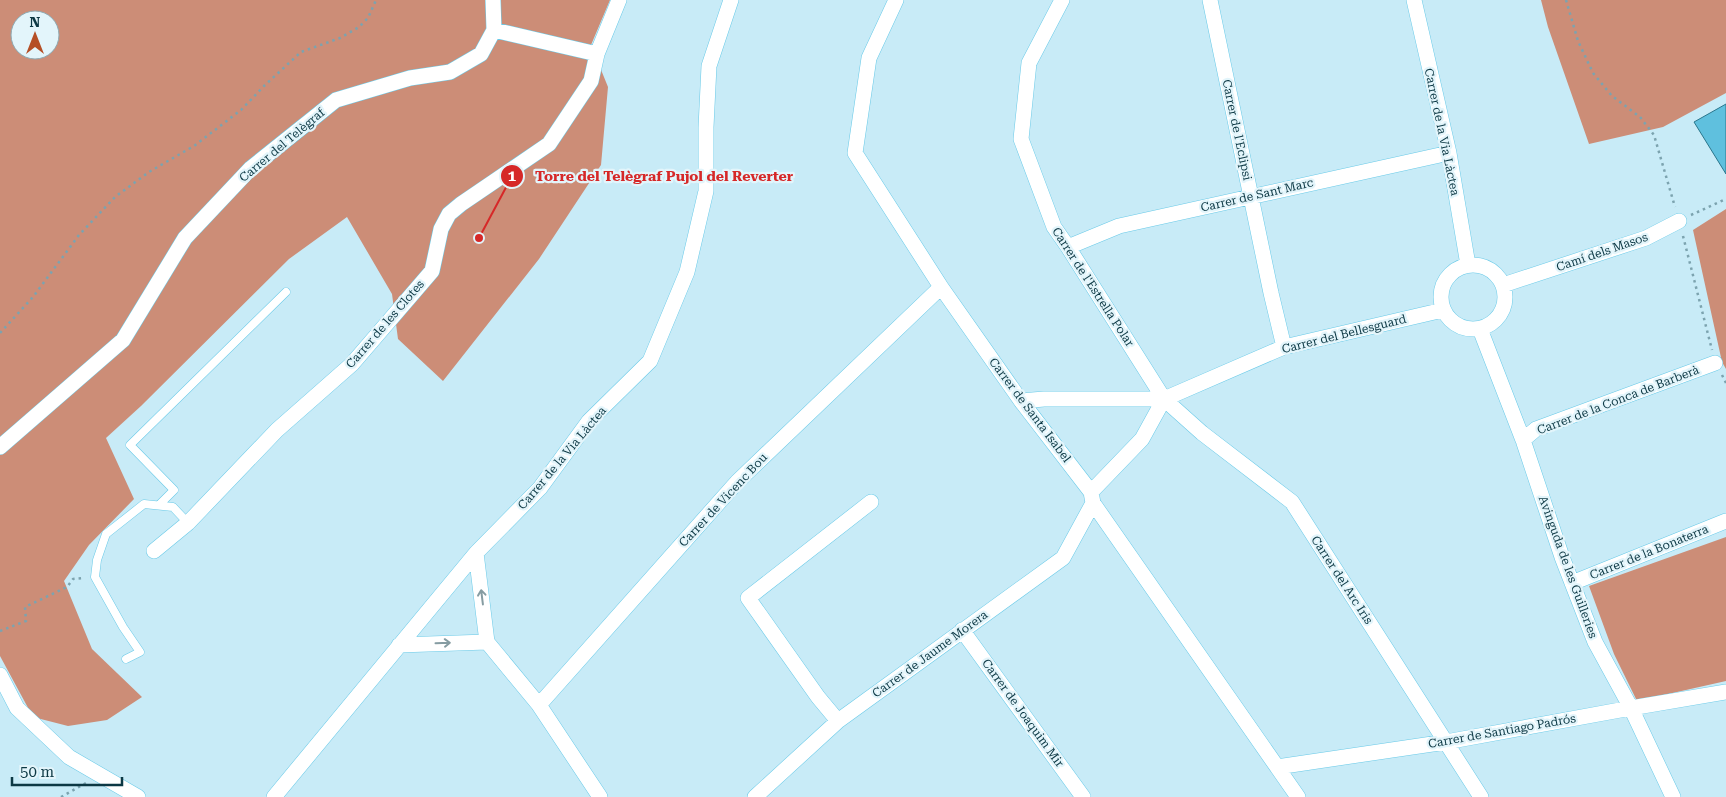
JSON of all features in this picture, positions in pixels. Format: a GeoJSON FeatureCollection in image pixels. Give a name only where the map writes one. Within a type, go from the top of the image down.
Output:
{"type":"FeatureCollection","features":[{"type":"Feature","properties":{"kind":"street"},"geometry":{"type":"LineString","coordinates":[[493,0],[494,30],[597,54]]}},
{"type":"Feature","properties":{"kind":"street","name":"Carrer de les Clotes"},"geometry":{"type":"LineString","coordinates":[[154,551],[188,523],[277,430],[352,364],[432,271],[441,229],[449,214],[549,144],[591,81],[597,54],[619,0]]}},
{"type":"Feature","properties":{"kind":"street","name":"Carrer de la Via Làctea"},"geometry":{"type":"LineString","coordinates":[[274,797],[476,553],[540,488],[589,421],[650,361],[687,272],[706,191],[706,127],[709,66],[731,0]]}},
{"type":"Feature","properties":{"kind":"street","name":"Carrer de Santa Isabel"},"geometry":{"type":"LineString","coordinates":[[896,0],[869,58],[854,153],[941,287],[1092,498],[1298,797]]}},
{"type":"Feature","properties":{"kind":"street","name":"Carrer de l'Estrella Polar"},"geometry":{"type":"LineString","coordinates":[[1062,0],[1028,63],[1021,139],[1054,227],[1164,399]]}},
{"type":"Feature","properties":{"kind":"street","name":"Carrer de l'Eclipsi"},"geometry":{"type":"LineString","coordinates":[[1210,0],[1284,348]]}},
{"type":"Feature","properties":{"kind":"street","name":"Carrer de la Via Làctea"},"geometry":{"type":"LineString","coordinates":[[1414,0],[1449,153],[1468,265]]}},
{"type":"Feature","properties":{"kind":"street","name":"Carrer del Telègraf"},"geometry":{"type":"LineString","coordinates":[[0,446],[123,340],[185,238],[251,168],[336,100],[410,78],[450,72],[481,54],[494,30]]}},
{"type":"Feature","properties":{"kind":"street","name":"Carrer de Sant Marc"},"geometry":{"type":"LineString","coordinates":[[1068,247],[1119,226],[1449,153]]}},
{"type":"Feature","properties":{"kind":"street","name":"Camí dels Masos"},"geometry":{"type":"LineString","coordinates":[[1503,285],[1646,238],[1679,221]]}},
{"type":"Feature","properties":{"kind":"street"},"geometry":{"type":"LineString","coordinates":[[1468,265],[1480,266],[1490,270],[1503,285],[1504,306],[1500,316],[1492,323],[1480,329],[1462,328],[1449,320],[1443,310],[1441,292],[1445,280],[1456,270],[1468,265]]}},
{"type":"Feature","properties":{"kind":"street","name":"Carrer de Vicenc Bou"},"geometry":{"type":"LineString","coordinates":[[540,705],[737,482],[941,287]]}},
{"type":"Feature","properties":{"kind":"street","name":"Carrer del Bellesguard"},"geometry":{"type":"LineString","coordinates":[[1021,401],[1044,399],[1164,399],[1284,348],[1443,310]]}},
{"type":"Feature","properties":{"kind":"street","name":"Avinguda de les Guilleries"},"geometry":{"type":"LineString","coordinates":[[1480,329],[1523,440],[1572,583],[1595,642],[1630,708],[1673,797]]}},
{"type":"Feature","properties":{"kind":"street","name":"Carrer de la Conca de Barberà"},"geometry":{"type":"LineString","coordinates":[[1523,440],[1536,428],[1715,363]]}},
{"type":"Feature","properties":{"kind":"street"},"geometry":{"type":"LineString","coordinates":[[1092,498],[1142,440],[1164,399]]}},
{"type":"Feature","properties":{"kind":"street","name":"Carrer del Arc Iris"},"geometry":{"type":"LineString","coordinates":[[1164,399],[1202,433],[1292,502],[1481,797]]}},
{"type":"Feature","properties":{"kind":"street","name":"Carrer de Jaume Morera"},"geometry":{"type":"LineString","coordinates":[[755,797],[838,721],[1063,558],[1092,498]]}},
{"type":"Feature","properties":{"kind":"street"},"geometry":{"type":"LineString","coordinates":[[838,721],[818,697],[748,598],[872,502]]}},
{"type":"Feature","properties":{"kind":"street","name":"Carrer de la Bonaterra"},"geometry":{"type":"LineString","coordinates":[[1572,583],[1726,521]]}},
{"type":"Feature","properties":{"kind":"street"},"geometry":{"type":"LineString","coordinates":[[476,553],[487,642],[540,705],[600,797]]}},
{"type":"Feature","properties":{"kind":"street","name":"Carrer de Joaquim Mir"},"geometry":{"type":"LineString","coordinates":[[962,630],[1084,797]]}},
{"type":"Feature","properties":{"kind":"street"},"geometry":{"type":"LineString","coordinates":[[399,644],[487,642]]}},
{"type":"Feature","properties":{"kind":"street"},"geometry":{"type":"LineString","coordinates":[[0,675],[17,708],[69,757],[138,797]]}},
{"type":"Feature","properties":{"kind":"street","name":"Carrer de Santiago Padrós"},"geometry":{"type":"LineString","coordinates":[[1277,767],[1446,742],[1726,692]]}},
{"type":"Feature","properties":{"kind":"lane"},"geometry":{"type":"LineString","coordinates":[[159,506],[174,490],[130,445],[286,292]]}},
{"type":"Feature","properties":{"kind":"lane"},"geometry":{"type":"LineString","coordinates":[[126,659],[140,652],[123,628],[94,577],[97,560],[106,534],[144,504],[173,507],[188,523]]}},
{"type":"Feature","properties":{"kind":"path"},"geometry":{"type":"LineString","coordinates":[[0,333],[33,297],[79,235],[115,197],[149,172],[194,146],[241,110],[300,52],[340,38],[359,27],[368,18],[376,0]]}},
{"type":"Feature","properties":{"kind":"path"},"geometry":{"type":"LineString","coordinates":[[1566,0],[1578,41],[1593,72],[1612,96],[1640,117],[1654,135],[1679,221],[1715,363],[1726,383]]}},
{"type":"Feature","properties":{"kind":"path"},"geometry":{"type":"LineString","coordinates":[[1679,221],[1726,199]]}},
{"type":"Feature","properties":{"kind":"path"},"geometry":{"type":"LineString","coordinates":[[0,631],[26,621],[25,607],[67,587],[73,578],[97,578],[94,577]]}},
{"type":"Feature","properties":{"kind":"path"},"geometry":{"type":"LineString","coordinates":[[61,797],[100,775]]}},
{"type":"Feature","properties":{"kind":"shaded area"},"geometry":{"type":"Polygon","coordinates":[[[0,0],[610,0],[591,45],[608,87],[601,165],[539,259],[443,381],[398,339],[392,294],[347,217],[289,259],[141,406],[106,438],[134,499],[89,545],[64,581],[92,649],[142,697],[107,720],[68,726],[33,717],[0,656],[0,0]]]}},
{"type":"Feature","properties":{"kind":"shaded area"},"geometry":{"type":"Polygon","coordinates":[[[1541,0],[1726,0],[1726,93],[1663,127],[1589,144],[1548,27],[1541,0]]]}},
{"type":"Feature","properties":{"kind":"shaded area"},"geometry":{"type":"Polygon","coordinates":[[[1726,209],[1726,369],[1722,362],[1693,230],[1726,209]]]}},
{"type":"Feature","properties":{"kind":"shaded area"},"geometry":{"type":"Polygon","coordinates":[[[1726,537],[1726,681],[1637,701],[1614,654],[1589,586],[1726,537]]]}},
{"type":"Feature","properties":{"kind":"building"},"geometry":{"type":"Polygon","coordinates":[[[1726,104],[1726,174],[1694,122],[1726,104]]]}},
{"type":"Feature","properties":{"kind":"place","name":"Torre del Telègraf Pujol del Reverter"},"geometry":{"type":"Point","coordinates":[479,238]}}]}
